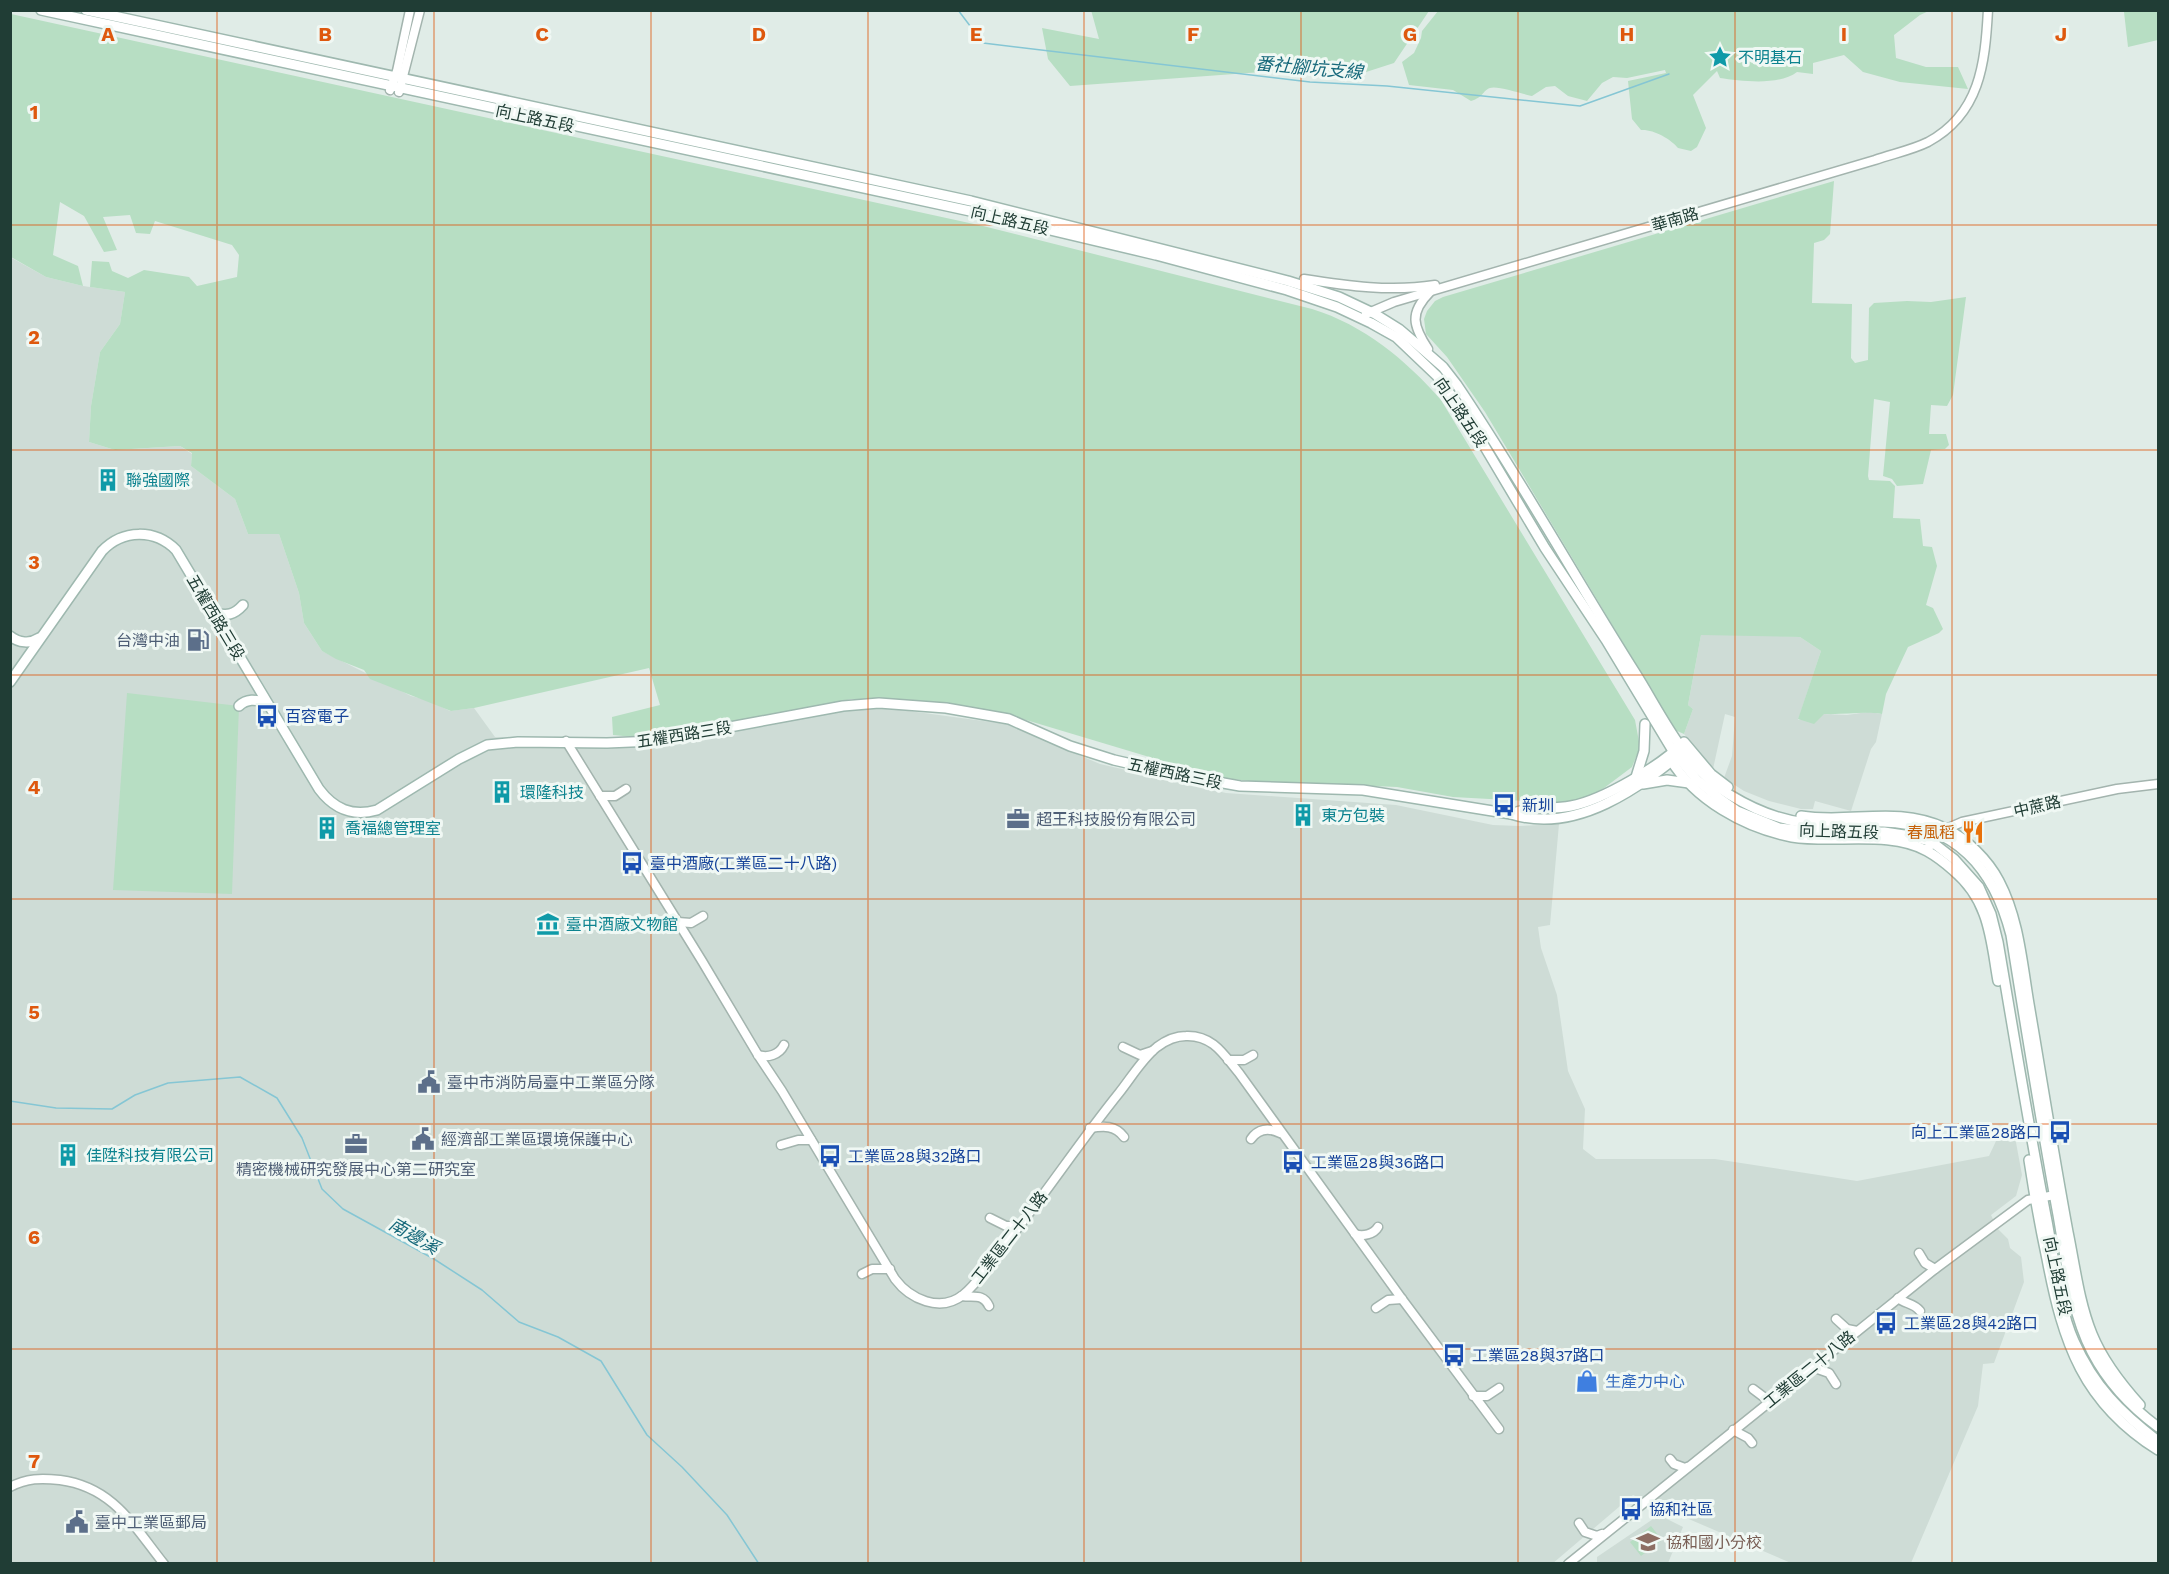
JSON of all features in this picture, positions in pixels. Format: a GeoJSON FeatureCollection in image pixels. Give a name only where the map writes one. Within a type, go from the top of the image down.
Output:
{"type":"FeatureCollection","features":[{"type":"Feature","properties":{"kind":"main road","name":"向上路五段"},"geometry":{"type":"LineString","coordinates":[[41,10],[936,203],[1133,249],[1287,290],[1337,307],[1396,337],[1437,376],[1467,417],[1545,548],[1697,780],[1737,811],[1779,828],[1824,833],[1884,832],[1911,836],[1967,871],[1979,887],[1991,914],[1998,942],[2056,1307],[2078,1366],[2107,1408],[2132,1433],[2158,1450]]}},
{"type":"Feature","properties":{"kind":"main road","name":"向上路五段"},"geometry":{"type":"LineString","coordinates":[[86,10],[396,85],[971,201],[1288,281],[1339,297],[1371,312],[1399,329],[1443,367],[1457,385],[1555,541],[1678,751],[1689,783],[1735,817],[1778,833],[1815,839],[1898,842],[1929,846]]}},
{"type":"Feature","properties":{"kind":"main road","name":"五權西路三段"},"geometry":{"type":"LineString","coordinates":[[10,682],[102,551],[114,541],[131,534],[150,535],[172,546],[215,613],[319,789],[330,801],[351,813],[368,813],[377,810],[459,759],[487,745],[518,742],[654,741],[843,706],[879,703],[912,704],[1009,719],[1070,746],[1114,760],[1219,783],[1240,786],[1371,790],[1511,814],[1525,819],[1562,817],[1599,807],[1678,751]]}},
{"type":"Feature","properties":{"kind":"main road"},"geometry":{"type":"LineString","coordinates":[[215,613],[233,614],[243,605]]}},
{"type":"Feature","properties":{"kind":"main road"},"geometry":{"type":"LineString","coordinates":[[10,636],[21,642],[28,642],[41,636]]}},
{"type":"Feature","properties":{"kind":"main road"},"geometry":{"type":"LineString","coordinates":[[239,706],[252,700],[266,702]]}},
{"type":"Feature","properties":{"kind":"main road"},"geometry":{"type":"LineString","coordinates":[[1645,724],[1644,751],[1638,781],[1667,780],[1689,783]]}},
{"type":"Feature","properties":{"kind":"main road","name":"向上路五段"},"geometry":{"type":"LineString","coordinates":[[1678,751],[1710,782],[1753,807],[1781,818],[1806,823],[1902,823],[1943,832],[1960,837],[1993,870],[2006,896],[2016,928],[2057,1194],[2082,1304],[2097,1346],[2125,1388],[2158,1419]]}},
{"type":"Feature","properties":{"kind":"main road","name":"向上路五段"},"geometry":{"type":"LineString","coordinates":[[1943,832],[1978,864],[1993,884],[2011,935],[2076,1303],[2091,1350],[2120,1393],[2158,1427]]}},
{"type":"Feature","properties":{"kind":"main road","name":"向上路五段"},"geometry":{"type":"LineString","coordinates":[[2039,1197],[2064,1308],[2073,1339],[2089,1372],[2112,1403],[2158,1441]]}},
{"type":"Feature","properties":{"kind":"street"},"geometry":{"type":"LineString","coordinates":[[396,85],[410,10]]}},
{"type":"Feature","properties":{"kind":"street"},"geometry":{"type":"LineString","coordinates":[[396,85],[420,10]]}},
{"type":"Feature","properties":{"kind":"street","name":"華南路"},"geometry":{"type":"LineString","coordinates":[[1359,317],[1394,302],[1432,290],[1927,142],[1947,129],[1974,96],[1983,65],[1988,10]]}},
{"type":"Feature","properties":{"kind":"street"},"geometry":{"type":"LineString","coordinates":[[1304,279],[1354,287],[1390,289],[1462,281]]}},
{"type":"Feature","properties":{"kind":"street"},"geometry":{"type":"LineString","coordinates":[[1428,349],[1417,333],[1415,317],[1420,302],[1432,290]]}},
{"type":"Feature","properties":{"kind":"street","name":"工業區二十八路"},"geometry":{"type":"LineString","coordinates":[[566,741],[904,1289],[922,1300],[941,1302],[962,1296],[1021,1225],[1090,1128],[1152,1051],[1172,1038],[1194,1036],[1205,1039],[1218,1047],[1499,1429]]}},
{"type":"Feature","properties":{"kind":"street","name":"中蔗路"},"geometry":{"type":"LineString","coordinates":[[1929,846],[1943,832],[1962,822],[2117,789],[2158,784]]}},
{"type":"Feature","properties":{"kind":"street"},"geometry":{"type":"LineString","coordinates":[[600,796],[615,796],[626,789]]}},
{"type":"Feature","properties":{"kind":"street"},"geometry":{"type":"LineString","coordinates":[[1960,837],[1959,829],[1962,822]]}},
{"type":"Feature","properties":{"kind":"street"},"geometry":{"type":"LineString","coordinates":[[678,922],[691,923],[703,916]]}},
{"type":"Feature","properties":{"kind":"street"},"geometry":{"type":"LineString","coordinates":[[758,1055],[764,1057],[775,1054],[784,1045]]}},
{"type":"Feature","properties":{"kind":"street"},"geometry":{"type":"LineString","coordinates":[[1123,1047],[1140,1054],[1152,1051]]}},
{"type":"Feature","properties":{"kind":"street"},"geometry":{"type":"LineString","coordinates":[[1228,1060],[1244,1060],[1252,1055]]}},
{"type":"Feature","properties":{"kind":"street"},"geometry":{"type":"LineString","coordinates":[[1090,1128],[1109,1127],[1118,1130],[1124,1137]]}},
{"type":"Feature","properties":{"kind":"street"},"geometry":{"type":"LineString","coordinates":[[1251,1139],[1256,1133],[1266,1129],[1282,1135]]}},
{"type":"Feature","properties":{"kind":"street"},"geometry":{"type":"LineString","coordinates":[[782,1145],[798,1140],[811,1140]]}},
{"type":"Feature","properties":{"kind":"street","name":"工業區二十八路"},"geometry":{"type":"LineString","coordinates":[[1568,1563],[1935,1269],[2028,1200],[2057,1194]]}},
{"type":"Feature","properties":{"kind":"street"},"geometry":{"type":"LineString","coordinates":[[990,1218],[1006,1226],[1021,1225]]}},
{"type":"Feature","properties":{"kind":"street"},"geometry":{"type":"LineString","coordinates":[[1356,1234],[1361,1236],[1374,1232],[1378,1227]]}},
{"type":"Feature","properties":{"kind":"street"},"geometry":{"type":"LineString","coordinates":[[1919,1253],[1925,1263],[1935,1269]]}},
{"type":"Feature","properties":{"kind":"street"},"geometry":{"type":"LineString","coordinates":[[862,1274],[876,1268],[890,1269]]}},
{"type":"Feature","properties":{"kind":"street"},"geometry":{"type":"LineString","coordinates":[[962,1296],[980,1297],[986,1300],[989,1306]]}},
{"type":"Feature","properties":{"kind":"street"},"geometry":{"type":"LineString","coordinates":[[1898,1298],[1920,1311]]}},
{"type":"Feature","properties":{"kind":"street"},"geometry":{"type":"LineString","coordinates":[[1376,1308],[1388,1300],[1402,1299]]}},
{"type":"Feature","properties":{"kind":"street"},"geometry":{"type":"LineString","coordinates":[[1836,1319],[1847,1329],[1857,1331]]}},
{"type":"Feature","properties":{"kind":"street"},"geometry":{"type":"LineString","coordinates":[[1812,1367],[1829,1373],[1836,1384]]}},
{"type":"Feature","properties":{"kind":"street"},"geometry":{"type":"LineString","coordinates":[[1473,1396],[1487,1396],[1499,1388]]}},
{"type":"Feature","properties":{"kind":"street"},"geometry":{"type":"LineString","coordinates":[[1753,1389],[1765,1399],[1771,1400]]}},
{"type":"Feature","properties":{"kind":"street"},"geometry":{"type":"LineString","coordinates":[[1734,1430],[1752,1443]]}},
{"type":"Feature","properties":{"kind":"street"},"geometry":{"type":"LineString","coordinates":[[1670,1459],[1677,1466],[1688,1467]]}},
{"type":"Feature","properties":{"kind":"street"},"geometry":{"type":"LineString","coordinates":[[10,1487],[27,1480],[45,1478],[73,1482],[92,1488],[111,1501],[164,1563]]}},
{"type":"Feature","properties":{"kind":"street"},"geometry":{"type":"LineString","coordinates":[[1579,1523],[1585,1532],[1598,1536],[1605,1533]]}},
{"type":"Feature","properties":{"kind":"shaded area"},"geometry":{"type":"Polygon","coordinates":[[[10,257],[46,277],[83,286],[125,292],[120,324],[100,352],[91,406],[89,442],[115,450],[180,446],[192,454],[191,466],[235,499],[248,534],[279,534],[299,593],[304,623],[322,651],[411,696],[427,700],[450,711],[474,708],[495,737],[651,745],[849,710],[879,707],[1006,724],[1100,764],[1226,793],[1396,805],[1493,825],[1559,824],[1550,925],[1538,927],[1541,948],[1557,995],[1568,1071],[1585,1109],[1583,1149],[1596,1159],[1715,1159],[1857,1181],[1989,1156],[1996,1141],[2015,1137],[2022,1175],[2016,1196],[1991,1215],[1998,1229],[2008,1239],[2010,1248],[2021,1257],[2024,1282],[1994,1363],[1983,1364],[1978,1406],[1911,1563],[1791,1563],[1633,1495],[1552,1564],[11,1563],[10,257]]]}},
{"type":"Feature","properties":{"kind":"shaded area"},"geometry":{"type":"Polygon","coordinates":[[[1745,634],[1800,637],[1821,651],[1798,720],[1823,714],[1847,715],[1868,712],[1882,714],[1876,742],[1871,749],[1851,811],[1815,801],[1813,809],[1801,809],[1769,801],[1744,791],[1724,778],[1732,756],[1735,717],[1725,714],[1713,769],[1684,734],[1693,709],[1688,705],[1701,635],[1745,634]]]}},
{"type":"Feature","properties":{"kind":"shaded area","name":"協和國小分校"},"geometry":{"type":"Polygon","coordinates":[[[1659,1515],[1683,1527],[1668,1563],[1597,1564],[1597,1557],[1659,1515]]]}},
{"type":"Feature","properties":{"kind":"green space"},"geometry":{"type":"Polygon","coordinates":[[[1091,10],[1429,11],[1394,63],[1363,73],[1274,71],[1070,86],[1048,59],[1042,28],[1099,39],[1091,10]]]}},
{"type":"Feature","properties":{"kind":"green space"},"geometry":{"type":"Polygon","coordinates":[[[1931,10],[1920,15],[1894,35],[1896,58],[1926,67],[1958,67],[1968,89],[1900,82],[1863,72],[1844,55],[1813,63],[1813,74],[1797,72],[1770,81],[1720,78],[1717,71],[1693,95],[1706,128],[1697,147],[1691,151],[1678,148],[1656,133],[1641,130],[1632,119],[1628,81],[1666,73],[1665,70],[1627,78],[1613,77],[1602,83],[1587,101],[1568,96],[1555,86],[1546,87],[1532,96],[1493,87],[1471,101],[1453,90],[1409,85],[1402,62],[1414,53],[1422,31],[1438,11],[1931,10]]]}},
{"type":"Feature","properties":{"kind":"green space"},"geometry":{"type":"Polygon","coordinates":[[[2158,11],[2158,40],[2128,47],[2124,12],[2158,11]]]}},
{"type":"Feature","properties":{"kind":"green space"},"geometry":{"type":"Polygon","coordinates":[[[11,14],[983,226],[1312,309],[1349,324],[1399,358],[1441,400],[1635,720],[1640,747],[1632,767],[1604,788],[1589,796],[1565,803],[1453,797],[1397,787],[1249,781],[1216,777],[1016,717],[949,703],[852,699],[653,739],[613,735],[612,717],[660,705],[649,668],[474,708],[451,711],[370,679],[364,670],[322,651],[304,623],[299,593],[279,534],[248,534],[235,499],[191,466],[192,453],[180,446],[115,450],[89,442],[91,406],[100,352],[120,324],[125,292],[90,287],[92,261],[109,262],[112,271],[128,278],[144,270],[189,277],[197,286],[237,277],[239,255],[232,245],[155,221],[150,234],[136,233],[130,215],[103,217],[117,250],[104,252],[84,216],[60,202],[53,255],[78,266],[83,286],[46,277],[11,257],[11,14]]]}},
{"type":"Feature","properties":{"kind":"green space"},"geometry":{"type":"Polygon","coordinates":[[[1834,181],[1830,234],[1824,240],[1814,243],[1812,303],[1852,304],[1851,358],[1855,363],[1868,360],[1869,308],[1874,303],[1931,302],[1966,297],[1953,395],[1947,406],[1931,405],[1929,434],[1946,434],[1949,445],[1945,449],[1931,450],[1923,484],[1897,486],[1892,479],[1883,476],[1890,402],[1874,399],[1868,476],[1869,480],[1890,481],[1895,486],[1893,518],[1920,519],[1923,546],[1932,547],[1937,566],[1926,605],[1933,608],[1943,629],[1908,647],[1886,694],[1882,714],[1824,714],[1814,724],[1798,719],[1821,651],[1800,637],[1701,635],[1688,705],[1693,709],[1684,734],[1675,730],[1485,412],[1447,357],[1426,334],[1424,319],[1435,301],[1443,297],[1834,181]]]}},
{"type":"Feature","properties":{"kind":"green space"},"geometry":{"type":"Polygon","coordinates":[[[127,693],[239,706],[232,894],[113,890],[127,693]]]}},
{"type":"Feature","properties":{"kind":"green space"},"geometry":{"type":"Polygon","coordinates":[[[1651,1526],[1662,1540],[1641,1556],[1630,1542],[1651,1526]]]}},
{"type":"Feature","properties":{"kind":"waterway","name":"番社腳坑支線"},"geometry":{"type":"LineString","coordinates":[[958,10],[983,43],[1310,82],[1387,86],[1580,106],[1669,74]]}},
{"type":"Feature","properties":{"kind":"waterway","name":"南邊溪"},"geometry":{"type":"LineString","coordinates":[[10,1101],[56,1108],[112,1109],[135,1095],[168,1083],[240,1077],[277,1098],[302,1138],[322,1189],[343,1209],[434,1259],[482,1290],[519,1322],[558,1337],[601,1361],[647,1435],[682,1467],[727,1515],[759,1564]]}},
{"type":"Feature","properties":{"kind":"place","name":"不明基石"},"geometry":{"type":"Point","coordinates":[1720,57]}},
{"type":"Feature","properties":{"kind":"place","name":"聯強國際"},"geometry":{"type":"Point","coordinates":[108,480]}},
{"type":"Feature","properties":{"kind":"place","name":"台灣中油"},"geometry":{"type":"Point","coordinates":[198,640]}},
{"type":"Feature","properties":{"kind":"place","name":"百容電子"},"geometry":{"type":"Point","coordinates":[267,716]}},
{"type":"Feature","properties":{"kind":"place","name":"環隆科技"},"geometry":{"type":"Point","coordinates":[502,792]}},
{"type":"Feature","properties":{"kind":"place","name":"新圳"},"geometry":{"type":"Point","coordinates":[1504,805]}},
{"type":"Feature","properties":{"kind":"place","name":"東方包裝"},"geometry":{"type":"Point","coordinates":[1303,815]}},
{"type":"Feature","properties":{"kind":"place","name":"超王科技股份有限公司"},"geometry":{"type":"Point","coordinates":[1018,819]}},
{"type":"Feature","properties":{"kind":"place","name":"喬福總管理室"},"geometry":{"type":"Point","coordinates":[327,828]}},
{"type":"Feature","properties":{"kind":"place","name":"春風稻"},"geometry":{"type":"Point","coordinates":[1973,832]}},
{"type":"Feature","properties":{"kind":"place","name":"臺中酒廠(工業區二十八路)"},"geometry":{"type":"Point","coordinates":[632,863]}},
{"type":"Feature","properties":{"kind":"place","name":"臺中酒廠文物館"},"geometry":{"type":"Point","coordinates":[548,924]}},
{"type":"Feature","properties":{"kind":"place","name":"臺中市消防局臺中工業區分隊"},"geometry":{"type":"Point","coordinates":[429,1082]}},
{"type":"Feature","properties":{"kind":"place","name":"向上工業區28路口"},"geometry":{"type":"Point","coordinates":[2060,1132]}},
{"type":"Feature","properties":{"kind":"place","name":"經濟部工業區環境保護中心"},"geometry":{"type":"Point","coordinates":[423,1139]}},
{"type":"Feature","properties":{"kind":"place","name":"精密機械研究發展中心第二研究室"},"geometry":{"type":"Point","coordinates":[356,1144]}},
{"type":"Feature","properties":{"kind":"place","name":"佳陞科技有限公司"},"geometry":{"type":"Point","coordinates":[68,1155]}},
{"type":"Feature","properties":{"kind":"place","name":"工業區28與32路口"},"geometry":{"type":"Point","coordinates":[830,1156]}},
{"type":"Feature","properties":{"kind":"place","name":"工業區28與36路口"},"geometry":{"type":"Point","coordinates":[1293,1162]}},
{"type":"Feature","properties":{"kind":"place","name":"工業區28與42路口"},"geometry":{"type":"Point","coordinates":[1886,1323]}},
{"type":"Feature","properties":{"kind":"place","name":"工業區28與37路口"},"geometry":{"type":"Point","coordinates":[1454,1355]}},
{"type":"Feature","properties":{"kind":"place","name":"生產力中心"},"geometry":{"type":"Point","coordinates":[1587,1381]}},
{"type":"Feature","properties":{"kind":"place","name":"協和社區"},"geometry":{"type":"Point","coordinates":[1631,1509]}},
{"type":"Feature","properties":{"kind":"place","name":"臺中工業區郵局"},"geometry":{"type":"Point","coordinates":[77,1522]}},
{"type":"Feature","properties":{"kind":"place","name":"協和國小分校"},"geometry":{"type":"Point","coordinates":[1648,1542]}}]}
